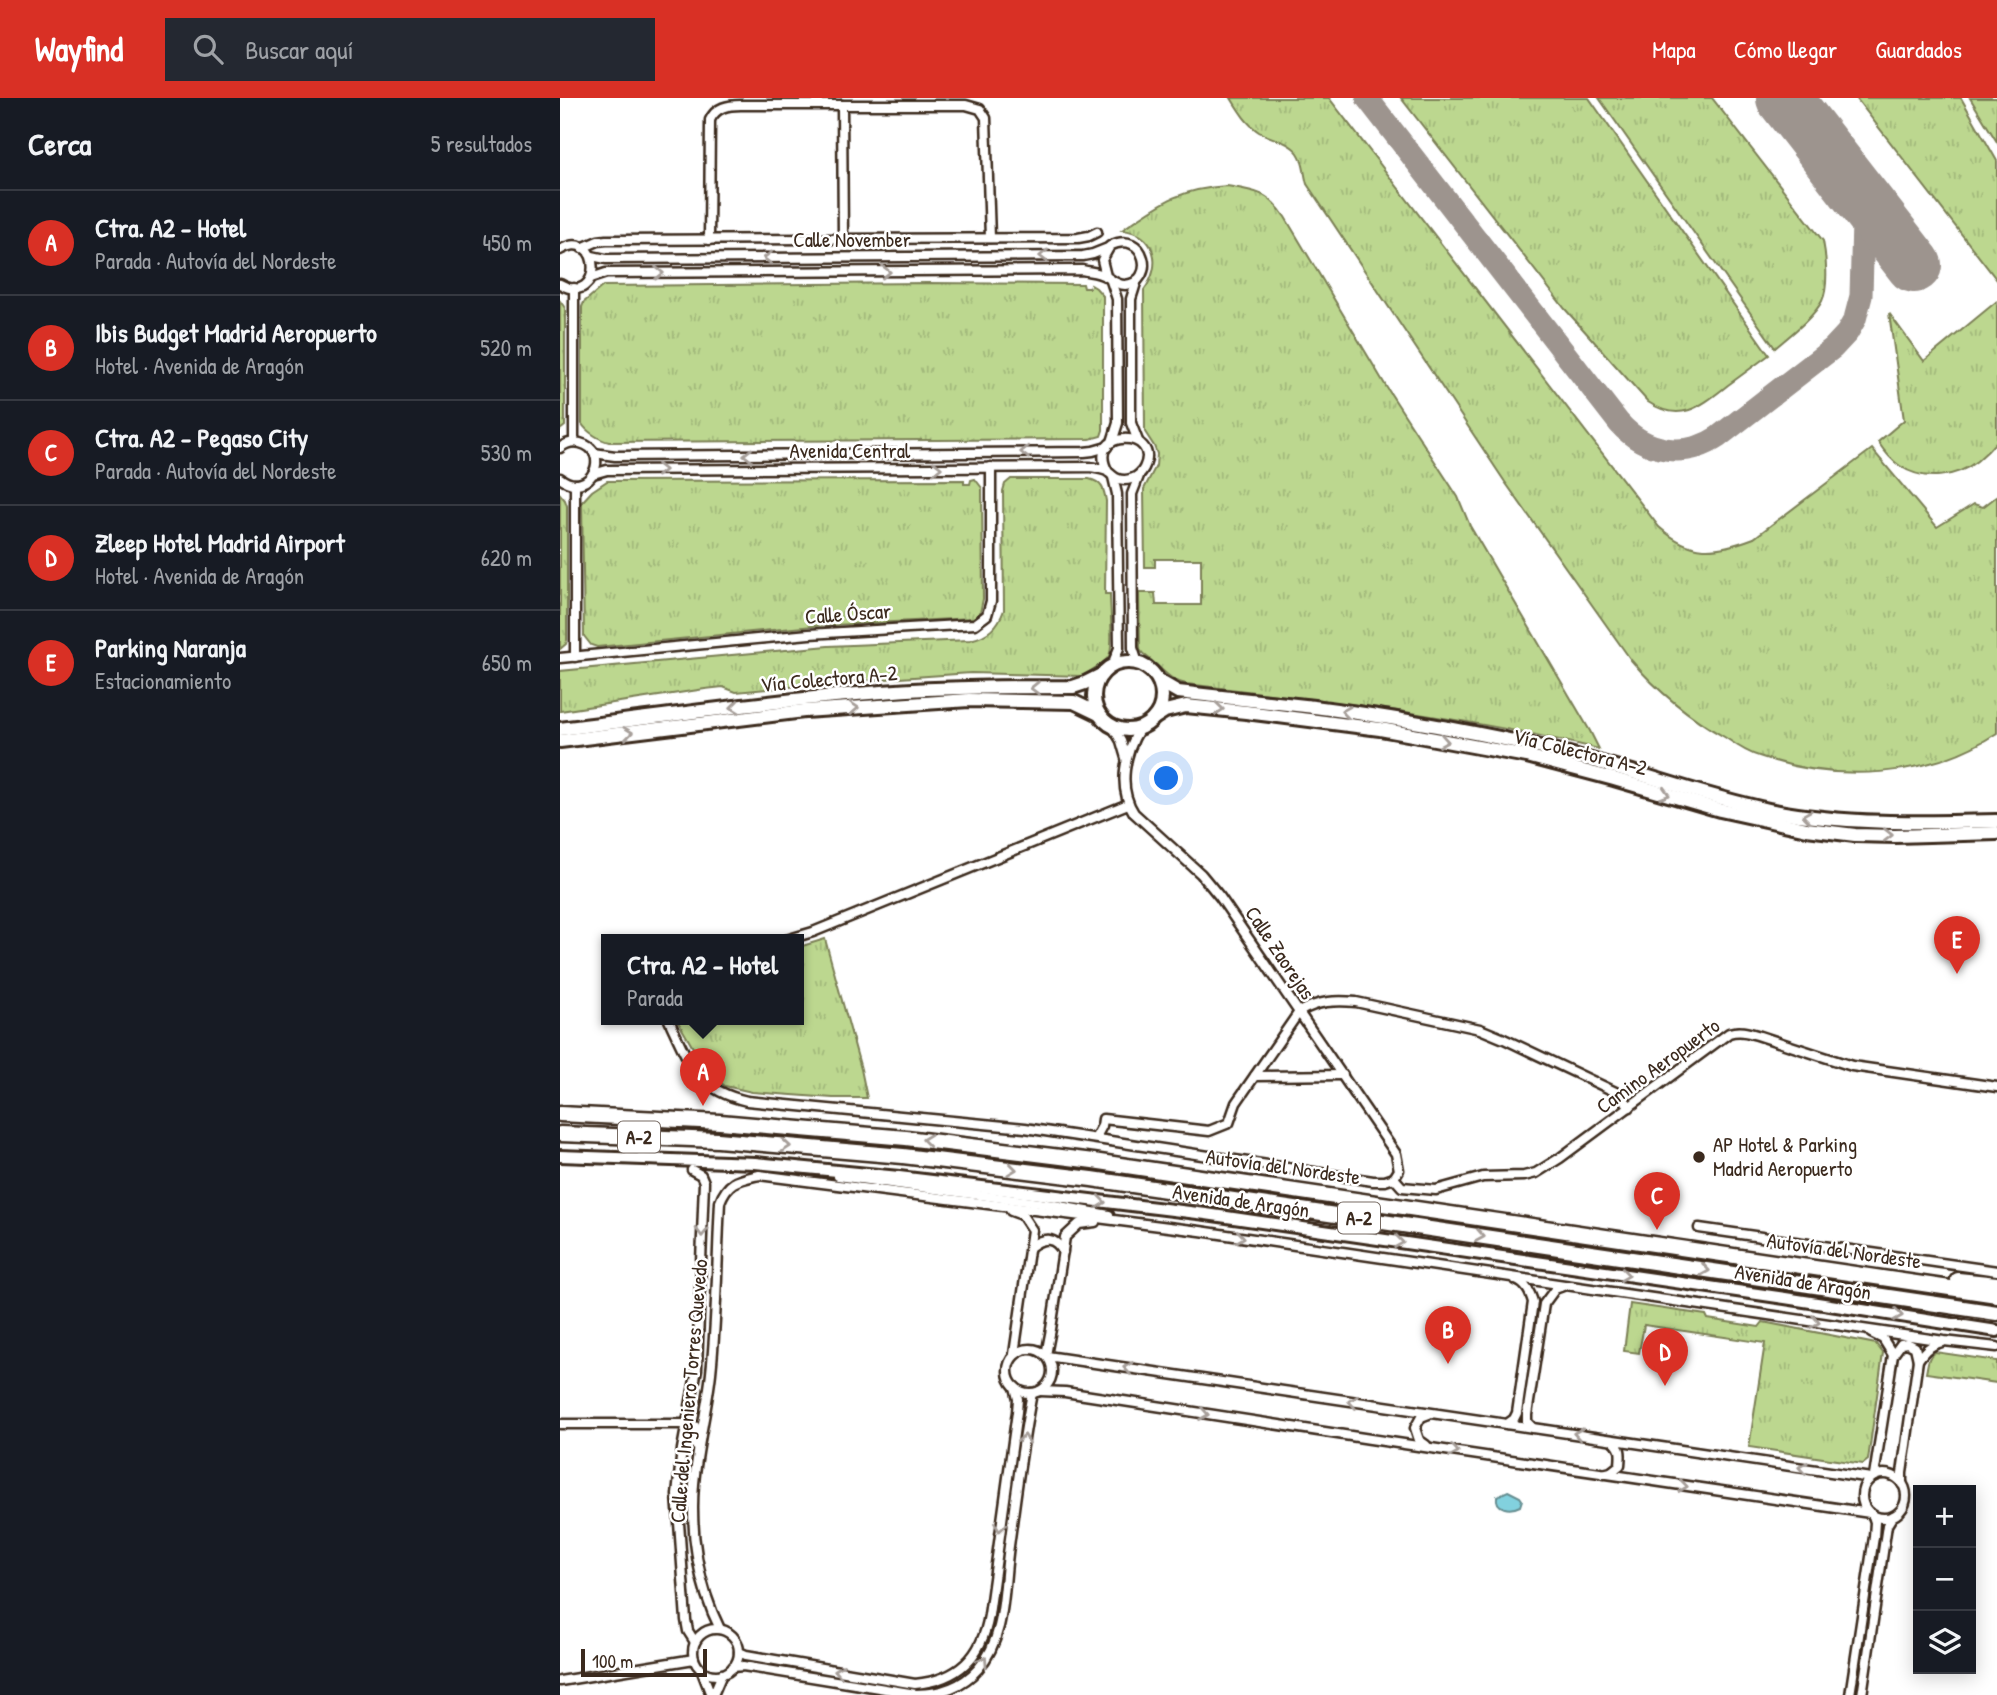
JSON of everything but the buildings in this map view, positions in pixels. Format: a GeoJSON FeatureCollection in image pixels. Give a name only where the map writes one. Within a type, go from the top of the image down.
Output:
{"type":"FeatureCollection","features":[{"type":"Feature","properties":{"kind":"highway","name":"Autovía del Nordeste"},"geometry":{"type":"LineString","coordinates":[[560,1114],[720,1122],[920,1139],[1107,1163],[1997,1295]]}},
{"type":"Feature","properties":{"kind":"highway","name":"Autovía del Nordeste"},"geometry":{"type":"LineString","coordinates":[[560,1134],[718,1140],[903,1156],[1092,1179],[1997,1313]]}},
{"type":"Feature","properties":{"kind":"highway"},"geometry":{"type":"LineString","coordinates":[[1790,1264],[1997,1284]]}},
{"type":"Feature","properties":{"kind":"main road"},"geometry":{"type":"LineString","coordinates":[[1121,662],[1138,663],[1146,667],[1159,681],[1162,700],[1159,710],[1154,718],[1140,728],[1131,730],[1112,726],[1099,714],[1094,698],[1097,682],[1112,665],[1121,662]]}},
{"type":"Feature","properties":{"kind":"main road","name":"Vía Colectora A-2"},"geometry":{"type":"LineString","coordinates":[[560,729],[801,699],[873,693],[967,688],[1073,687],[1101,675]]}},
{"type":"Feature","properties":{"kind":"main road","name":"Vía Colectora A-2"},"geometry":{"type":"LineString","coordinates":[[1159,681],[1178,692],[1382,717],[1529,744],[1616,766],[1723,799],[1783,812],[1855,822],[1895,824],[1997,821]]}},
{"type":"Feature","properties":{"kind":"main road","name":"Vía Colectora A-2"},"geometry":{"type":"LineString","coordinates":[[560,741],[804,711],[969,700],[1066,701],[1099,714]]}},
{"type":"Feature","properties":{"kind":"main road","name":"Vía Colectora A-2"},"geometry":{"type":"LineString","coordinates":[[1154,718],[1165,711],[1186,706],[1380,729],[1527,756],[1720,810],[1807,829],[1855,835],[1895,836],[1997,833]]}},
{"type":"Feature","properties":{"kind":"street"},"geometry":{"type":"LineString","coordinates":[[709,240],[710,120],[717,110],[731,105],[966,105],[980,109],[986,118],[990,238]]}},
{"type":"Feature","properties":{"kind":"street"},"geometry":{"type":"LineString","coordinates":[[842,105],[843,239]]}},
{"type":"Feature","properties":{"kind":"street","name":"Calle November"},"geometry":{"type":"LineString","coordinates":[[560,250],[570,246],[582,248],[606,240],[1078,238],[1097,232]]}},
{"type":"Feature","properties":{"kind":"street"},"geometry":{"type":"LineString","coordinates":[[1112,665],[1119,648],[1117,494],[1104,457],[1118,418],[1117,299],[1102,260],[1110,246],[1124,242],[1138,247],[1144,260],[1142,274],[1137,280],[1131,299],[1131,423],[1146,458],[1146,464],[1132,494],[1133,648],[1138,663]]}},
{"type":"Feature","properties":{"kind":"street","name":"Calle November"},"geometry":{"type":"LineString","coordinates":[[592,257],[1083,256],[1110,246]]}},
{"type":"Feature","properties":{"kind":"street"},"geometry":{"type":"LineString","coordinates":[[560,284],[581,287],[591,278],[594,267],[592,257],[582,248]]}},
{"type":"Feature","properties":{"kind":"street","name":"Calle November"},"geometry":{"type":"LineString","coordinates":[[591,278],[607,273],[1082,270],[1109,279]]}},
{"type":"Feature","properties":{"kind":"street"},"geometry":{"type":"LineString","coordinates":[[1109,279],[1125,285],[1137,280]]}},
{"type":"Feature","properties":{"kind":"street"},"geometry":{"type":"LineString","coordinates":[[574,288],[574,442]]}},
{"type":"Feature","properties":{"kind":"street"},"geometry":{"type":"LineString","coordinates":[[1110,444],[1125,438],[1138,442]]}},
{"type":"Feature","properties":{"kind":"street"},"geometry":{"type":"LineString","coordinates":[[560,448],[574,442],[585,444],[594,453],[596,463],[593,474],[582,483],[568,483],[560,478]]}},
{"type":"Feature","properties":{"kind":"street","name":"Avenida Central"},"geometry":{"type":"LineString","coordinates":[[594,453],[615,456],[1084,452],[1110,444]]}},
{"type":"Feature","properties":{"kind":"street","name":"Calle Óscar"},"geometry":{"type":"LineString","coordinates":[[560,658],[809,634],[975,624],[987,615],[991,601],[990,467]]}},
{"type":"Feature","properties":{"kind":"street","name":"Avenida Central"},"geometry":{"type":"LineString","coordinates":[[593,474],[607,470],[1090,467],[1110,474]]}},
{"type":"Feature","properties":{"kind":"street"},"geometry":{"type":"LineString","coordinates":[[1110,474],[1126,480],[1139,475]]}},
{"type":"Feature","properties":{"kind":"street"},"geometry":{"type":"LineString","coordinates":[[575,484],[575,657]]}},
{"type":"Feature","properties":{"kind":"street"},"geometry":{"type":"LineString","coordinates":[[1112,726],[1121,741],[1126,758]]}},
{"type":"Feature","properties":{"kind":"street"},"geometry":{"type":"LineString","coordinates":[[804,935],[1128,804],[1125,795],[1126,758],[1140,728]]}},
{"type":"Feature","properties":{"kind":"street","name":"Calle Zaorejas"},"geometry":{"type":"LineString","coordinates":[[1128,804],[1134,813],[1211,884],[1396,1154],[1399,1170],[1394,1178]]}},
{"type":"Feature","properties":{"kind":"street"},"geometry":{"type":"LineString","coordinates":[[1096,1138],[1103,1119],[1209,1131],[1223,1127],[1229,1123],[1236,1103],[1299,1012],[1310,1006],[1336,1000],[1464,1025],[1504,1039],[1620,1094],[1630,1107]]}},
{"type":"Feature","properties":{"kind":"street"},"geometry":{"type":"LineString","coordinates":[[672,1025],[691,1066],[701,1079],[729,1097],[770,1104],[1025,1128],[1373,1181],[1394,1178]]}},
{"type":"Feature","properties":{"kind":"street","name":"Camino Aeropuerto"},"geometry":{"type":"LineString","coordinates":[[1394,1178],[1402,1188],[1436,1190],[1483,1177],[1536,1173],[1729,1033],[1736,1031],[1745,1031],[1852,1066],[1997,1087]]}},
{"type":"Feature","properties":{"kind":"street"},"geometry":{"type":"LineString","coordinates":[[1255,1076],[1343,1075]]}},
{"type":"Feature","properties":{"kind":"street","name":"Avenida de Aragón"},"geometry":{"type":"LineString","coordinates":[[560,1156],[755,1163],[900,1177],[1206,1214],[1997,1331]]}},
{"type":"Feature","properties":{"kind":"street"},"geometry":{"type":"LineString","coordinates":[[755,1163],[1054,1205],[1200,1231]]}},
{"type":"Feature","properties":{"kind":"street","name":"Calle del Ingeniero Torres Quevedo"},"geometry":{"type":"LineString","coordinates":[[692,1170],[701,1175],[704,1182],[697,1369],[682,1449],[677,1495],[686,1620],[688,1631],[695,1642]]}},
{"type":"Feature","properties":{"kind":"street","name":"Calle del Ingeniero Torres Quevedo"},"geometry":{"type":"LineString","coordinates":[[720,1629],[698,1568],[693,1495],[711,1371],[720,1202],[724,1192],[732,1183],[759,1175],[995,1205]]}},
{"type":"Feature","properties":{"kind":"street"},"geometry":{"type":"LineString","coordinates":[[995,1205],[1200,1231],[1997,1348]]}},
{"type":"Feature","properties":{"kind":"street"},"geometry":{"type":"LineString","coordinates":[[995,1205],[1022,1215],[1032,1230],[1014,1354],[1007,1371],[1011,1383],[1020,1391],[1065,1392],[1428,1446],[1879,1518],[1892,1517]]}},
{"type":"Feature","properties":{"kind":"street"},"geometry":{"type":"LineString","coordinates":[[1036,1392],[1045,1387],[1052,1375],[1051,1362],[1046,1355],[1065,1237],[1079,1224],[1089,1222],[1140,1224]]}},
{"type":"Feature","properties":{"kind":"street"},"geometry":{"type":"LineString","coordinates":[[1699,1228],[1997,1271]]}},
{"type":"Feature","properties":{"kind":"street"},"geometry":{"type":"LineString","coordinates":[[1030,1247],[1039,1240],[1046,1239],[1054,1241],[1063,1252]]}},
{"type":"Feature","properties":{"kind":"street"},"geometry":{"type":"LineString","coordinates":[[1507,1276],[1522,1283],[1533,1302],[1517,1413],[1507,1424]]}},
{"type":"Feature","properties":{"kind":"street"},"geometry":{"type":"LineString","coordinates":[[1533,1428],[1527,1422],[1527,1415],[1544,1304],[1555,1289],[1565,1285]]}},
{"type":"Feature","properties":{"kind":"street"},"geometry":{"type":"LineString","coordinates":[[1862,1329],[1884,1339],[1893,1355]]}},
{"type":"Feature","properties":{"kind":"street"},"geometry":{"type":"LineString","coordinates":[[1918,1360],[1925,1350],[1944,1341]]}},
{"type":"Feature","properties":{"kind":"street"},"geometry":{"type":"LineString","coordinates":[[1850,1695],[1875,1522],[1862,1502],[1863,1489],[1873,1477],[1893,1355],[1901,1344],[1907,1343],[1914,1347],[1918,1360],[1902,1473],[1906,1497],[1905,1503],[1886,1525],[1862,1695]]}},
{"type":"Feature","properties":{"kind":"street"},"geometry":{"type":"LineString","coordinates":[[1014,1354],[1034,1349],[1046,1355],[1429,1414],[1873,1477],[1890,1475],[1902,1484]]}},
{"type":"Feature","properties":{"kind":"street"},"geometry":{"type":"LineString","coordinates":[[739,1651],[746,1655],[915,1684],[942,1679],[974,1656],[984,1636],[989,1615],[1017,1412],[1015,1387]]}},
{"type":"Feature","properties":{"kind":"street"},"geometry":{"type":"LineString","coordinates":[[712,1695],[722,1674],[733,1667],[743,1665],[916,1694],[944,1691],[961,1684],[979,1668],[990,1650],[999,1625],[1008,1548],[1036,1392]]}},
{"type":"Feature","properties":{"kind":"street"},"geometry":{"type":"LineString","coordinates":[[1428,1446],[1419,1440],[1415,1428],[1422,1417],[1429,1414]]}},
{"type":"Feature","properties":{"kind":"street"},"geometry":{"type":"LineString","coordinates":[[560,1424],[695,1426],[697,1462]]}},
{"type":"Feature","properties":{"kind":"street"},"geometry":{"type":"LineString","coordinates":[[1600,1474],[1611,1472],[1620,1465],[1618,1445],[1611,1439]]}},
{"type":"Feature","properties":{"kind":"street"},"geometry":{"type":"LineString","coordinates":[[712,1695],[694,1659],[695,1642],[703,1633],[714,1629],[732,1635],[739,1651],[739,1657],[733,1667]]}},
{"type":"Feature","properties":{"kind":"street"},"geometry":{"type":"LineString","coordinates":[[560,1681],[694,1659]]}},
{"type":"Feature","properties":{"kind":"street"},"geometry":{"type":"LineString","coordinates":[[701,1669],[708,1674],[722,1674]]}},
{"type":"Feature","properties":{"kind":"green space"},"geometry":{"type":"Polygon","coordinates":[[[1231,98],[1329,98],[1659,527],[1682,543],[1715,549],[1754,538],[1872,449],[1937,527],[1974,504],[1983,507],[1997,496],[1997,733],[1941,760],[1911,768],[1850,773],[1788,765],[1750,753],[1675,704],[1631,660],[1505,482],[1307,184],[1298,153],[1290,146],[1254,128],[1231,98]]]}},
{"type":"Feature","properties":{"kind":"green space"},"geometry":{"type":"Polygon","coordinates":[[[1401,98],[1589,98],[1769,355],[1709,400],[1690,410],[1671,412],[1648,402],[1565,309],[1401,98]]]}},
{"type":"Feature","properties":{"kind":"green space"},"geometry":{"type":"Polygon","coordinates":[[[1599,98],[1712,98],[1823,241],[1826,280],[1822,301],[1807,320],[1775,348],[1599,98]]]}},
{"type":"Feature","properties":{"kind":"green space"},"geometry":{"type":"Polygon","coordinates":[[[1856,98],[1961,98],[1997,161],[1997,280],[1856,98]]]}},
{"type":"Feature","properties":{"kind":"green space"},"geometry":{"type":"Polygon","coordinates":[[[1970,98],[1997,98],[1997,142],[1970,98]]]}},
{"type":"Feature","properties":{"kind":"green space"},"geometry":{"type":"Polygon","coordinates":[[[1227,186],[1261,194],[1273,202],[1285,217],[1387,388],[1458,497],[1470,526],[1599,749],[1445,718],[1186,684],[1176,681],[1140,650],[1139,593],[1155,593],[1156,605],[1201,605],[1201,559],[1155,559],[1155,567],[1145,567],[1144,489],[1156,466],[1157,454],[1145,432],[1144,290],[1150,280],[1154,261],[1149,244],[1142,237],[1122,230],[1171,199],[1195,190],[1227,186]]]}},
{"type":"Feature","properties":{"kind":"green space"},"geometry":{"type":"Polygon","coordinates":[[[1083,284],[1084,288],[1090,288],[1091,285],[1096,288],[1103,296],[1101,436],[1090,439],[609,442],[594,435],[582,424],[582,307],[584,302],[603,286],[1083,284]]]}},
{"type":"Feature","properties":{"kind":"green space"},"geometry":{"type":"Polygon","coordinates":[[[560,301],[565,308],[565,426],[560,430],[560,301]]]}},
{"type":"Feature","properties":{"kind":"green space"},"geometry":{"type":"Polygon","coordinates":[[[1997,301],[1997,441],[1977,461],[1959,471],[1929,476],[1909,471],[1894,461],[1878,442],[1904,420],[1889,313],[1924,361],[1997,301]]]}},
{"type":"Feature","properties":{"kind":"green space"},"geometry":{"type":"Polygon","coordinates":[[[975,479],[982,488],[983,599],[980,613],[973,618],[814,626],[597,647],[591,645],[584,636],[582,502],[607,481],[964,480],[964,484],[970,484],[971,480],[975,479]]]}},
{"type":"Feature","properties":{"kind":"green space"},"geometry":{"type":"Polygon","coordinates":[[[1011,479],[1089,479],[1100,484],[1103,490],[1106,501],[1105,594],[1110,594],[1112,635],[1109,656],[1082,676],[971,673],[736,692],[723,687],[560,711],[560,671],[828,646],[970,640],[982,636],[995,626],[1004,610],[1003,491],[1005,484],[1011,479]]]}},
{"type":"Feature","properties":{"kind":"green space"},"geometry":{"type":"Polygon","coordinates":[[[560,494],[567,506],[567,640],[560,649],[560,494]]]}},
{"type":"Feature","properties":{"kind":"green space"},"geometry":{"type":"Polygon","coordinates":[[[825,939],[867,1098],[752,1092],[725,1086],[707,1072],[680,1025],[804,1025],[804,945],[825,939]]]}},
{"type":"Feature","properties":{"kind":"green space"},"geometry":{"type":"Polygon","coordinates":[[[1630,1304],[1706,1315],[1708,1319],[1759,1327],[1763,1322],[1876,1344],[1883,1353],[1868,1460],[1863,1464],[1749,1447],[1765,1343],[1644,1325],[1639,1353],[1624,1351],[1630,1304]]]}},
{"type":"Feature","properties":{"kind":"green space"},"geometry":{"type":"Polygon","coordinates":[[[1935,1352],[1997,1361],[1997,1383],[1926,1373],[1929,1359],[1935,1352]]]}},
{"type":"Feature","properties":{"kind":"water"},"geometry":{"type":"Polygon","coordinates":[[[1508,1491],[1520,1497],[1520,1506],[1508,1508],[1498,1504],[1497,1496],[1508,1491]]]}},
{"type":"Feature","properties":{"kind":"taxiway"},"geometry":{"type":"LineString","coordinates":[[1367,98],[1619,423],[1641,441],[1666,449],[1692,448],[1718,437],[1833,348],[1847,333],[1855,319],[1861,296],[1863,221],[1858,198],[1843,175]]}},
{"type":"Feature","properties":{"kind":"runway"},"geometry":{"type":"LineString","coordinates":[[1784,98],[1914,265]]}},
{"type":"Feature","properties":{"kind":"place","name":"Parking Naranja"},"geometry":{"type":"Point","coordinates":[1957,974]}},
{"type":"Feature","properties":{"kind":"place","name":"Ctra. A2 - Hotel"},"geometry":{"type":"Point","coordinates":[703,1106]}},
{"type":"Feature","properties":{"kind":"place","name":"AP Hotel & Parking Madrid Aeropuerto"},"geometry":{"type":"Point","coordinates":[1699,1157]}},
{"type":"Feature","properties":{"kind":"place","name":"Ctra. A2 - Pegaso City"},"geometry":{"type":"Point","coordinates":[1657,1230]}},
{"type":"Feature","properties":{"kind":"place","name":"Ibis Budget Madrid Aeropuerto"},"geometry":{"type":"Point","coordinates":[1448,1364]}},
{"type":"Feature","properties":{"kind":"place","name":"Zleep Hotel Madrid Airport"},"geometry":{"type":"Point","coordinates":[1665,1386]}}]}
